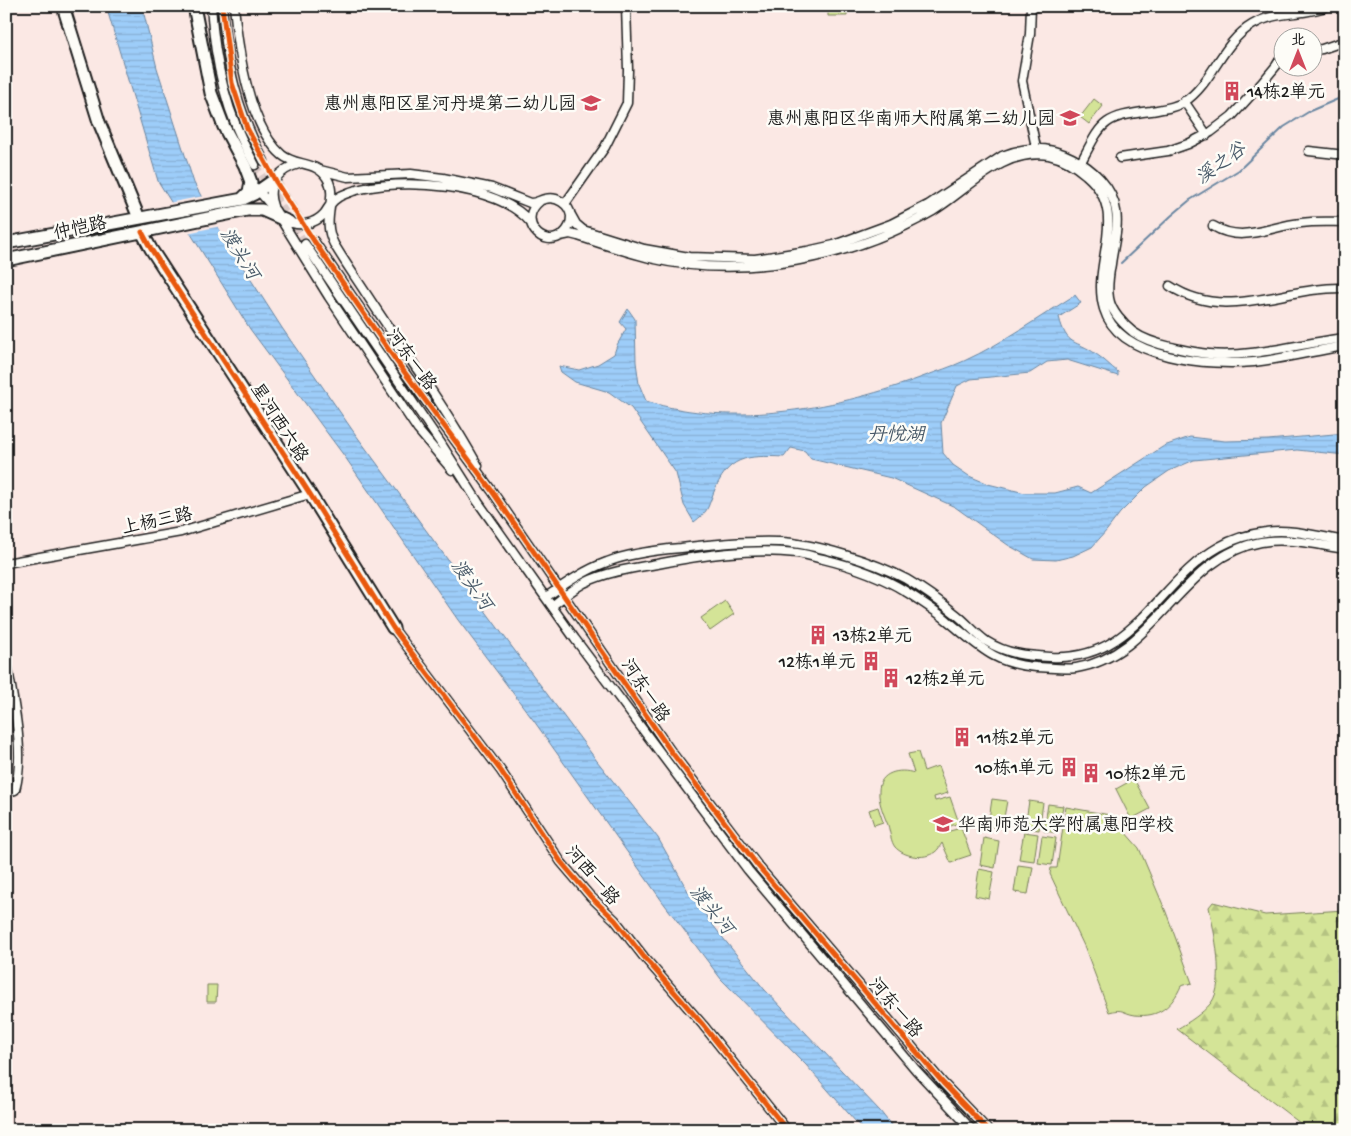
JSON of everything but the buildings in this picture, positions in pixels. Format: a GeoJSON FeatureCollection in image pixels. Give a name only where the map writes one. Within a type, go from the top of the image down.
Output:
{"type":"FeatureCollection","features":[{"type":"Feature","properties":{"kind":"street"},"geometry":{"type":"LineString","coordinates":[[63,6],[99,122],[138,218]]}},
{"type":"Feature","properties":{"kind":"street"},"geometry":{"type":"LineString","coordinates":[[194,6],[211,93],[224,127],[250,165],[251,186],[249,192],[242,199]]}},
{"type":"Feature","properties":{"kind":"street"},"geometry":{"type":"LineString","coordinates":[[211,6],[216,58],[225,97],[259,192],[281,216],[299,224],[308,224],[324,214],[332,196],[326,177],[319,169]]}},
{"type":"Feature","properties":{"kind":"street"},"geometry":{"type":"LineString","coordinates":[[222,6],[232,82],[247,128],[264,161]]}},
{"type":"Feature","properties":{"kind":"street"},"geometry":{"type":"LineString","coordinates":[[234,6],[244,75],[255,110],[263,129],[279,153],[288,160],[299,164],[309,165],[348,177],[411,174],[443,178],[492,188],[525,202],[534,203],[553,198],[565,204],[576,224],[583,230],[644,249],[689,257],[755,259],[825,247],[860,237],[928,205],[1002,156],[1014,151],[1060,152],[1099,178],[1113,198],[1116,224],[1109,280],[1109,299],[1115,312],[1133,332],[1146,340],[1210,354],[1231,354],[1345,338]]}},
{"type":"Feature","properties":{"kind":"street"},"geometry":{"type":"LineString","coordinates":[[565,204],[606,147],[626,103],[628,70],[626,6]]}},
{"type":"Feature","properties":{"kind":"street"},"geometry":{"type":"LineString","coordinates":[[1031,6],[1030,34],[1022,81],[1037,152]]}},
{"type":"Feature","properties":{"kind":"street"},"geometry":{"type":"LineString","coordinates":[[1079,165],[1095,134],[1103,124],[1115,117],[1166,109],[1184,102],[1202,85],[1233,41],[1250,26],[1279,14],[1317,11],[1328,6]]}},
{"type":"Feature","properties":{"kind":"street"},"geometry":{"type":"LineString","coordinates":[[1324,48],[1345,42]]}},
{"type":"Feature","properties":{"kind":"street"},"geometry":{"type":"LineString","coordinates":[[1120,158],[1168,151],[1188,144],[1207,134],[1232,116],[1274,68]]}},
{"type":"Feature","properties":{"kind":"street"},"geometry":{"type":"LineString","coordinates":[[1184,102],[1207,134]]}},
{"type":"Feature","properties":{"kind":"street"},"geometry":{"type":"LineString","coordinates":[[1309,151],[1345,155]]}},
{"type":"Feature","properties":{"kind":"street"},"geometry":{"type":"LineString","coordinates":[[492,491],[456,426],[335,246],[328,225],[329,205],[337,198],[366,188],[397,184],[431,185],[461,189],[495,199],[515,208],[524,214],[539,235],[545,238],[570,234],[651,258],[704,266],[755,266],[784,263],[831,253],[892,231],[933,210],[960,190],[1007,161],[1037,152]]}},
{"type":"Feature","properties":{"kind":"street"},"geometry":{"type":"LineString","coordinates":[[242,199],[259,192],[289,166],[299,164]]}},
{"type":"Feature","properties":{"kind":"street"},"geometry":{"type":"LineString","coordinates":[[1079,165],[1097,187],[1106,206],[1109,220],[1102,276],[1101,295],[1104,310],[1116,330],[1133,344],[1166,355],[1218,363],[1256,362],[1338,347],[1345,348]]}},
{"type":"Feature","properties":{"kind":"street"},"geometry":{"type":"LineString","coordinates":[[274,180],[271,190],[271,201],[329,297],[418,430],[470,490]]}},
{"type":"Feature","properties":{"kind":"street","name":"仲恺路"},"geometry":{"type":"LineString","coordinates":[[6,243],[242,199]]}},
{"type":"Feature","properties":{"kind":"street"},"geometry":{"type":"LineString","coordinates":[[531,224],[532,211],[540,201]]}},
{"type":"Feature","properties":{"kind":"street","name":"仲恺路"},"geometry":{"type":"LineString","coordinates":[[6,260],[247,210],[262,210],[281,216]]}},
{"type":"Feature","properties":{"kind":"street"},"geometry":{"type":"LineString","coordinates":[[560,236],[568,228],[571,216]]}},
{"type":"Feature","properties":{"kind":"street"},"geometry":{"type":"LineString","coordinates":[[1213,226],[1223,232],[1237,235],[1300,223],[1345,222]]}},
{"type":"Feature","properties":{"kind":"street","name":"星河西六路"},"geometry":{"type":"LineString","coordinates":[[142,232],[151,249],[310,494],[393,628]]}},
{"type":"Feature","properties":{"kind":"street","name":"河东一路"},"geometry":{"type":"LineString","coordinates":[[314,241],[397,362],[492,491],[560,588],[670,750],[758,866],[938,1077],[988,1130]]}},
{"type":"Feature","properties":{"kind":"street","name":"河东一路"},"geometry":{"type":"LineString","coordinates":[[305,244],[440,442],[470,490],[546,598],[748,870],[916,1070],[972,1130]]}},
{"type":"Feature","properties":{"kind":"street"},"geometry":{"type":"LineString","coordinates":[[1170,286],[1184,295],[1224,303],[1251,302],[1322,288],[1345,288]]}},
{"type":"Feature","properties":{"kind":"street","name":"上杨三路"},"geometry":{"type":"LineString","coordinates":[[6,563],[180,532],[310,494]]}},
{"type":"Feature","properties":{"kind":"street"},"geometry":{"type":"LineString","coordinates":[[546,598],[587,571],[626,556],[694,546],[780,542],[804,545],[859,559],[907,580],[956,614],[986,641],[1008,652],[1026,655],[1076,657],[1102,649],[1123,636],[1199,562],[1218,548],[1236,539],[1267,531],[1287,532],[1345,541]]}},
{"type":"Feature","properties":{"kind":"street"},"geometry":{"type":"LineString","coordinates":[[552,606],[585,583],[608,575],[679,560],[742,552],[798,553],[869,572],[877,576],[903,590],[939,615],[980,649],[1010,663],[1074,668],[1116,653],[1135,641],[1196,576],[1212,562],[1227,553],[1262,542],[1285,541],[1345,549]]}},
{"type":"Feature","properties":{"kind":"street","name":"河西一路"},"geometry":{"type":"LineString","coordinates":[[393,628],[501,771],[562,862],[590,896],[615,920],[715,1040],[786,1130]]}},
{"type":"Feature","properties":{"kind":"street"},"geometry":{"type":"LineString","coordinates":[[6,657],[19,746],[18,778],[15,790],[6,792]]}},
{"type":"Feature","properties":{"kind":"green space"},"geometry":{"type":"Polygon","coordinates":[[[828,6],[847,6],[847,16],[828,16],[828,6]]]}},
{"type":"Feature","properties":{"kind":"green space"},"geometry":{"type":"Polygon","coordinates":[[[1094,99],[1103,106],[1089,124],[1080,117],[1094,99]]]}},
{"type":"Feature","properties":{"kind":"green space"},"geometry":{"type":"Polygon","coordinates":[[[725,601],[734,614],[710,631],[701,618],[725,601]]]}},
{"type":"Feature","properties":{"kind":"green space"},"geometry":{"type":"Polygon","coordinates":[[[918,752],[924,771],[938,766],[948,793],[934,797],[935,801],[950,797],[959,823],[945,828],[946,832],[961,828],[971,855],[951,863],[942,843],[935,852],[920,857],[904,853],[895,847],[880,804],[880,785],[882,779],[891,773],[903,771],[914,773],[908,754],[918,752]]]}},
{"type":"Feature","properties":{"kind":"green space"},"geometry":{"type":"Polygon","coordinates":[[[1134,779],[1150,809],[1131,819],[1116,789],[1134,779]]]}},
{"type":"Feature","properties":{"kind":"green space"},"geometry":{"type":"Polygon","coordinates":[[[992,799],[1007,801],[1002,828],[988,826],[992,799]]]}},
{"type":"Feature","properties":{"kind":"green space"},"geometry":{"type":"Polygon","coordinates":[[[1029,801],[1043,803],[1039,830],[1025,828],[1029,801]]]}},
{"type":"Feature","properties":{"kind":"green space"},"geometry":{"type":"Polygon","coordinates":[[[1048,804],[1063,806],[1058,833],[1044,831],[1048,804]]]}},
{"type":"Feature","properties":{"kind":"green space"},"geometry":{"type":"Polygon","coordinates":[[[878,807],[883,822],[874,825],[869,810],[878,807]]]}},
{"type":"Feature","properties":{"kind":"green space"},"geometry":{"type":"Polygon","coordinates":[[[1066,807],[1110,815],[1139,848],[1166,912],[1192,983],[1181,986],[1169,1005],[1151,1015],[1135,1015],[1120,1011],[1109,1012],[1085,948],[1050,874],[1051,868],[1057,868],[1066,807]]]}},
{"type":"Feature","properties":{"kind":"green space"},"geometry":{"type":"Polygon","coordinates":[[[1024,832],[1038,834],[1034,861],[1019,859],[1024,832]]]}},
{"type":"Feature","properties":{"kind":"green space"},"geometry":{"type":"Polygon","coordinates":[[[1042,836],[1056,838],[1052,865],[1038,863],[1042,836]]]}},
{"type":"Feature","properties":{"kind":"green space"},"geometry":{"type":"Polygon","coordinates":[[[984,838],[999,841],[995,868],[980,865],[984,838]]]}},
{"type":"Feature","properties":{"kind":"green space"},"geometry":{"type":"Polygon","coordinates":[[[1018,865],[1033,867],[1028,894],[1014,892],[1018,865]]]}},
{"type":"Feature","properties":{"kind":"green space"},"geometry":{"type":"Polygon","coordinates":[[[979,869],[994,872],[989,899],[975,896],[979,869]]]}},
{"type":"Feature","properties":{"kind":"green space"},"geometry":{"type":"Polygon","coordinates":[[[1213,902],[1265,915],[1345,910],[1345,1130],[1309,1130],[1177,1029],[1204,1011],[1211,1003],[1215,994],[1218,983],[1218,956],[1209,907],[1213,902]]]}},
{"type":"Feature","properties":{"kind":"green space"},"geometry":{"type":"Polygon","coordinates":[[[207,985],[217,985],[216,1002],[207,1002],[207,985]]]}},
{"type":"Feature","properties":{"kind":"water"},"geometry":{"type":"Polygon","coordinates":[[[106,6],[142,6],[157,68],[194,183],[224,238],[282,328],[353,431],[597,761],[658,838],[689,893],[719,933],[764,989],[880,1111],[895,1130],[863,1130],[806,1065],[721,979],[662,901],[534,721],[458,620],[345,457],[250,329],[158,181],[106,6]]]}},
{"type":"Feature","properties":{"kind":"water","name":"丹悦湖"},"geometry":{"type":"Polygon","coordinates":[[[1075,295],[1081,303],[1059,317],[1065,334],[1073,342],[1089,349],[1102,358],[1118,372],[1118,376],[1067,360],[1047,362],[1030,373],[971,379],[957,386],[941,423],[943,453],[953,465],[969,476],[988,484],[1025,493],[1055,493],[1078,487],[1091,493],[1164,446],[1190,437],[1225,441],[1268,440],[1345,433],[1345,455],[1297,450],[1194,460],[1169,471],[1146,487],[1120,513],[1092,547],[1073,556],[1056,560],[1033,559],[1008,545],[955,507],[891,478],[811,459],[805,451],[791,448],[784,457],[749,458],[740,460],[732,465],[719,481],[706,510],[694,522],[684,505],[676,473],[631,408],[609,392],[575,382],[561,372],[559,366],[579,370],[598,364],[614,354],[626,329],[620,322],[628,309],[635,319],[636,362],[639,384],[646,401],[680,409],[714,413],[750,414],[787,411],[858,397],[954,365],[1007,338],[1075,295]]]}},
{"type":"Feature","properties":{"kind":"pier"},"geometry":{"type":"Polygon","coordinates":[[[204,196],[221,226],[187,233],[168,203],[204,196]]]}},
{"type":"Feature","properties":{"kind":"waterway","name":"溪之谷"},"geometry":{"type":"LineString","coordinates":[[1121,263],[1190,200],[1239,170],[1284,127],[1310,111],[1345,96]]}},
{"type":"Feature","properties":{"kind":"tunnel"},"geometry":{"type":"LineString","coordinates":[[264,161],[314,241]]}},
{"type":"Feature","properties":{"kind":"tunnel"},"geometry":{"type":"LineString","coordinates":[[255,165],[305,244]]}},
{"type":"Feature","properties":{"kind":"cycle path"},"geometry":{"type":"LineString","coordinates":[[222,6],[232,83],[247,128],[276,182],[314,241],[397,362],[492,491],[670,750],[758,866],[943,1083],[988,1130]]}},
{"type":"Feature","properties":{"kind":"cycle path"},"geometry":{"type":"LineString","coordinates":[[142,232],[151,249],[310,494],[393,628],[501,771],[561,862],[590,896],[615,920],[644,957],[703,1025],[787,1130]]}},
{"type":"Feature","properties":{"kind":"place","name":"14栋2单元"},"geometry":{"type":"Point","coordinates":[1232,91]}},
{"type":"Feature","properties":{"kind":"place","name":"惠州惠阳区星河丹堤第二幼儿园"},"geometry":{"type":"Point","coordinates":[591,103]}},
{"type":"Feature","properties":{"kind":"place","name":"惠州惠阳区华南师大附属第二幼儿园"},"geometry":{"type":"Point","coordinates":[1070,118]}},
{"type":"Feature","properties":{"kind":"place","name":"13栋2单元"},"geometry":{"type":"Point","coordinates":[818,635]}},
{"type":"Feature","properties":{"kind":"place","name":"12栋1单元"},"geometry":{"type":"Point","coordinates":[871,661]}},
{"type":"Feature","properties":{"kind":"place","name":"12栋2单元"},"geometry":{"type":"Point","coordinates":[891,678]}},
{"type":"Feature","properties":{"kind":"place","name":"11栋2单元"},"geometry":{"type":"Point","coordinates":[962,737]}},
{"type":"Feature","properties":{"kind":"place","name":"10栋1单元"},"geometry":{"type":"Point","coordinates":[1069,767]}},
{"type":"Feature","properties":{"kind":"place","name":"10栋2单元"},"geometry":{"type":"Point","coordinates":[1091,773]}},
{"type":"Feature","properties":{"kind":"place","name":"华南师范大学附属惠阳学校"},"geometry":{"type":"Point","coordinates":[943,824]}},
{"type":"Feature","properties":{"kind":"water label","name":"渡头河"},"geometry":{"type":"Point","coordinates":[241,253]}},
{"type":"Feature","properties":{"kind":"water label","name":"渡头河"},"geometry":{"type":"Point","coordinates":[473,584]}},
{"type":"Feature","properties":{"kind":"water label","name":"渡头河"},"geometry":{"type":"Point","coordinates":[713,909]}}]}
